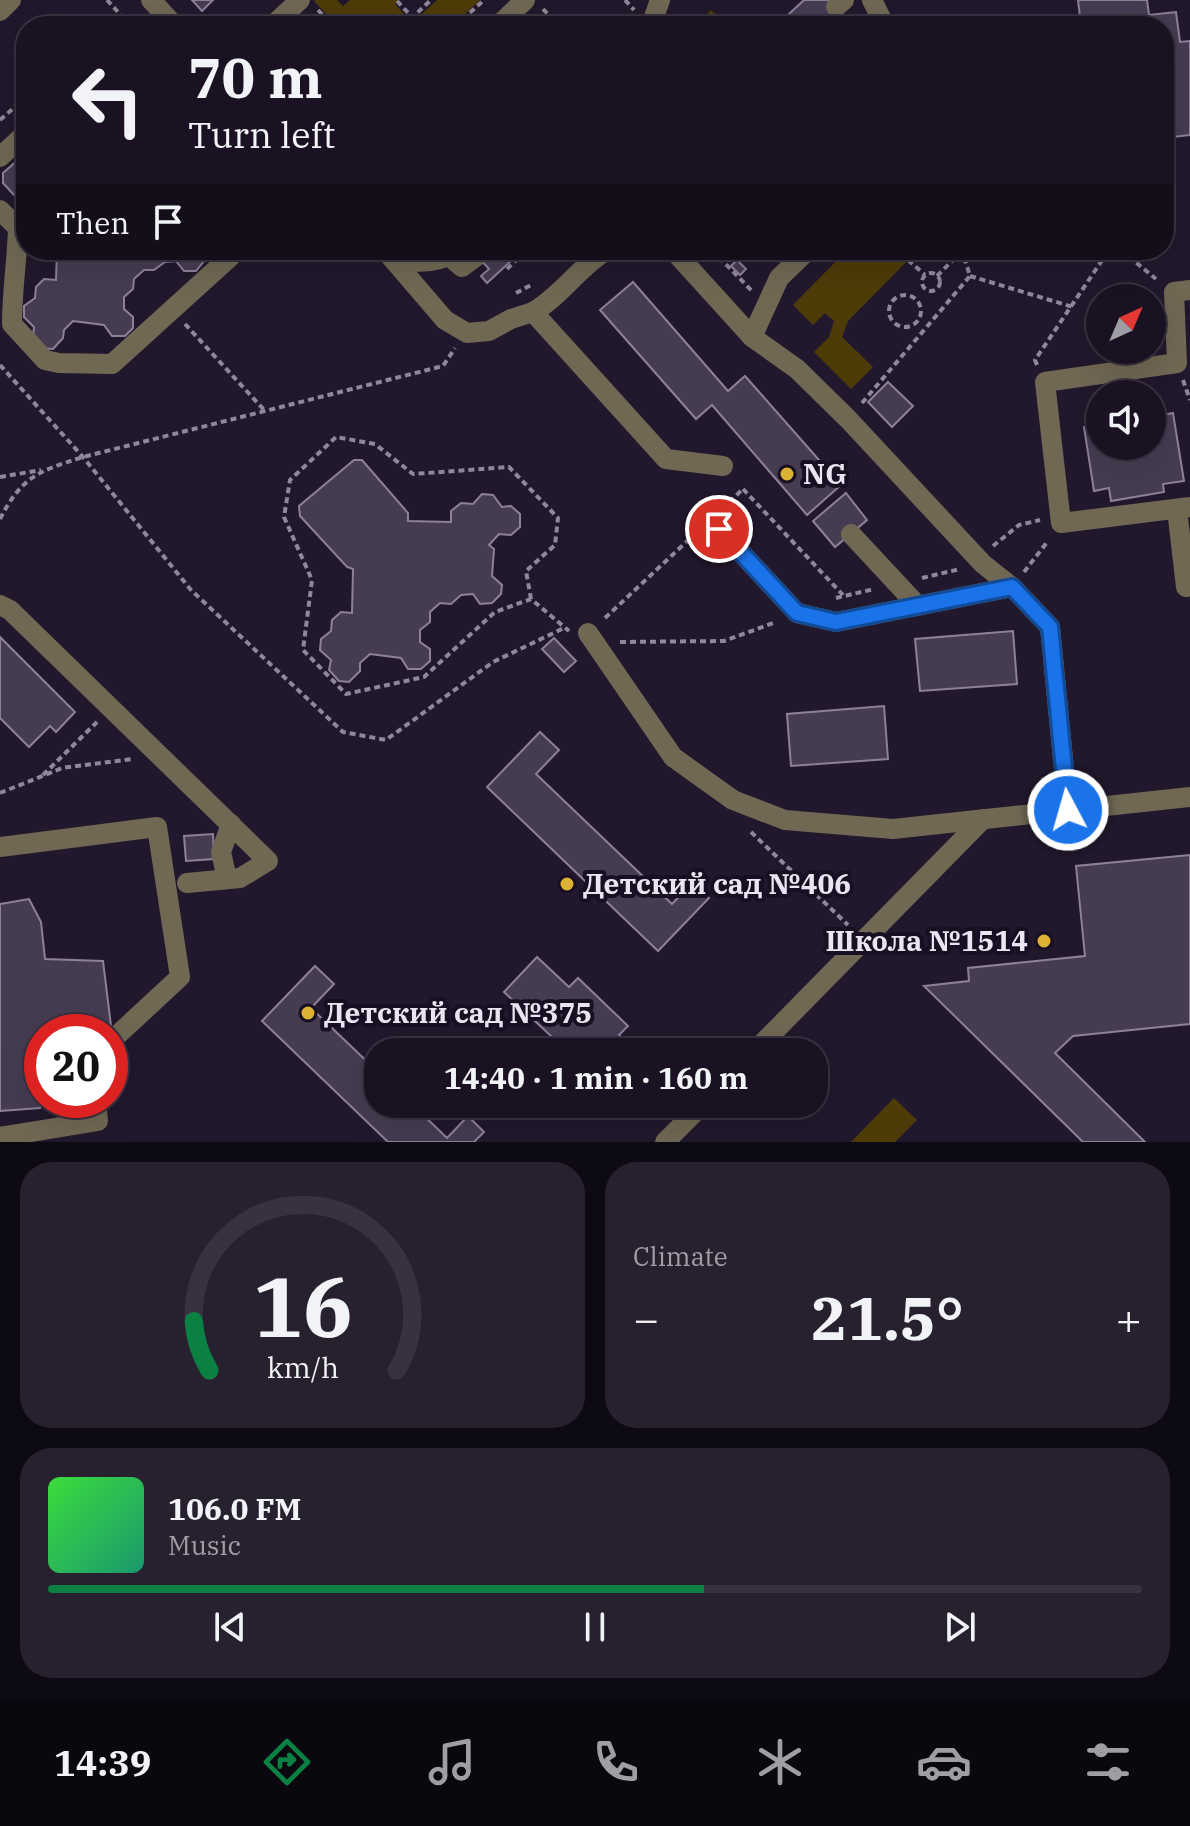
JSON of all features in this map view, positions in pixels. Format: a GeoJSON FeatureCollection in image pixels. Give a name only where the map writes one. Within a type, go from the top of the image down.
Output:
{"type":"FeatureCollection","features":[{"type":"Feature","properties":{"kind":"lane"},"geometry":{"type":"LineString","coordinates":[[0,11],[11,0]]}},
{"type":"Feature","properties":{"kind":"lane"},"geometry":{"type":"LineString","coordinates":[[151,0],[166,16]]}},
{"type":"Feature","properties":{"kind":"lane"},"geometry":{"type":"LineString","coordinates":[[288,16],[308,4]]}},
{"type":"Feature","properties":{"kind":"lane"},"geometry":{"type":"LineString","coordinates":[[514,16],[533,4]]}},
{"type":"Feature","properties":{"kind":"lane"},"geometry":{"type":"LineString","coordinates":[[0,157],[16,142]]}},
{"type":"Feature","properties":{"kind":"lane"},"geometry":{"type":"LineString","coordinates":[[0,210],[16,226]]}},
{"type":"Feature","properties":{"kind":"lane"},"geometry":{"type":"LineString","coordinates":[[17,260],[12,282],[12,324],[45,360],[112,364],[227,260]]}},
{"type":"Feature","properties":{"kind":"lane"},"geometry":{"type":"LineString","coordinates":[[393,260],[445,320],[467,333],[489,331],[546,305],[592,260]]}},
{"type":"Feature","properties":{"kind":"lane"},"geometry":{"type":"LineString","coordinates":[[409,260],[423,263],[432,260]]}},
{"type":"Feature","properties":{"kind":"lane"},"geometry":{"type":"LineString","coordinates":[[457,260],[462,267],[472,260]]}},
{"type":"Feature","properties":{"kind":"lane"},"geometry":{"type":"LineString","coordinates":[[682,260],[752,337],[797,369],[978,558],[1012,587],[1050,627],[1068,810]]}},
{"type":"Feature","properties":{"kind":"lane"},"geometry":{"type":"LineString","coordinates":[[752,337],[779,278],[798,260]]}},
{"type":"Feature","properties":{"kind":"lane"},"geometry":{"type":"LineString","coordinates":[[1182,291],[1177,363],[1045,382],[1061,519],[1184,508],[1186,587],[1190,586]]}},
{"type":"Feature","properties":{"kind":"lane"},"geometry":{"type":"LineString","coordinates":[[533,312],[666,459],[723,466]]}},
{"type":"Feature","properties":{"kind":"lane"},"geometry":{"type":"LineString","coordinates":[[713,523],[797,613],[836,622],[1012,587]]}},
{"type":"Feature","properties":{"kind":"lane"},"geometry":{"type":"LineString","coordinates":[[851,534],[918,606]]}},
{"type":"Feature","properties":{"kind":"lane"},"geometry":{"type":"LineString","coordinates":[[0,605],[10,610],[268,861],[240,878],[187,883]]}},
{"type":"Feature","properties":{"kind":"lane"},"geometry":{"type":"LineString","coordinates":[[588,633],[673,757],[733,800],[785,820],[893,829],[1190,797]]}},
{"type":"Feature","properties":{"kind":"lane"},"geometry":{"type":"LineString","coordinates":[[768,1038],[983,819]]}},
{"type":"Feature","properties":{"kind":"lane"},"geometry":{"type":"LineString","coordinates":[[227,879],[221,852],[231,824]]}},
{"type":"Feature","properties":{"kind":"lane"},"geometry":{"type":"LineString","coordinates":[[0,847],[157,827],[180,977],[128,1025]]}},
{"type":"Feature","properties":{"kind":"lane"},"geometry":{"type":"LineString","coordinates":[[0,1137],[98,1121],[98,1118]]}},
{"type":"Feature","properties":{"kind":"lane"},"geometry":{"type":"LineString","coordinates":[[665,1142],[689,1118]]}},
{"type":"Feature","properties":{"kind":"path"},"geometry":{"type":"LineString","coordinates":[[107,0],[122,16]]}},
{"type":"Feature","properties":{"kind":"path"},"geometry":{"type":"LineString","coordinates":[[414,16],[431,0]]}},
{"type":"Feature","properties":{"kind":"path"},"geometry":{"type":"LineString","coordinates":[[466,16],[484,0]]}},
{"type":"Feature","properties":{"kind":"path"},"geometry":{"type":"LineString","coordinates":[[625,0],[634,10]]}},
{"type":"Feature","properties":{"kind":"path"},"geometry":{"type":"LineString","coordinates":[[397,1],[412,16]]}},
{"type":"Feature","properties":{"kind":"path"},"geometry":{"type":"LineString","coordinates":[[308,4],[325,16]]}},
{"type":"Feature","properties":{"kind":"path"},"geometry":{"type":"LineString","coordinates":[[0,120],[16,106]]}},
{"type":"Feature","properties":{"kind":"path"},"geometry":{"type":"LineString","coordinates":[[507,269],[516,260]]}},
{"type":"Feature","properties":{"kind":"path"},"geometry":{"type":"LineString","coordinates":[[722,260],[754,294],[760,283]]}},
{"type":"Feature","properties":{"kind":"path"},"geometry":{"type":"LineString","coordinates":[[908,260],[925,275]]}},
{"type":"Feature","properties":{"kind":"path"},"geometry":{"type":"LineString","coordinates":[[937,276],[952,260]]}},
{"type":"Feature","properties":{"kind":"path"},"geometry":{"type":"LineString","coordinates":[[965,260],[970,276]]}},
{"type":"Feature","properties":{"kind":"path"},"geometry":{"type":"LineString","coordinates":[[1045,382],[1035,360],[1103,260]]}},
{"type":"Feature","properties":{"kind":"path"},"geometry":{"type":"LineString","coordinates":[[1136,260],[1182,291]]}},
{"type":"Feature","properties":{"kind":"path"},"geometry":{"type":"LineString","coordinates":[[932,273],[937,276],[939,287],[931,291],[925,289],[922,284],[925,275],[932,273]]}},
{"type":"Feature","properties":{"kind":"path"},"geometry":{"type":"LineString","coordinates":[[970,276],[1073,307]]}},
{"type":"Feature","properties":{"kind":"path"},"geometry":{"type":"LineString","coordinates":[[848,419],[970,276]]}},
{"type":"Feature","properties":{"kind":"path"},"geometry":{"type":"LineString","coordinates":[[901,295],[914,298],[921,308],[919,320],[909,327],[896,325],[889,315],[891,303],[901,295]]}},
{"type":"Feature","properties":{"kind":"path"},"geometry":{"type":"LineString","coordinates":[[173,311],[265,411]]}},
{"type":"Feature","properties":{"kind":"path"},"geometry":{"type":"LineString","coordinates":[[919,320],[927,327]]}},
{"type":"Feature","properties":{"kind":"path"},"geometry":{"type":"LineString","coordinates":[[0,477],[46,469],[443,366],[460,340]]}},
{"type":"Feature","properties":{"kind":"path"},"geometry":{"type":"LineString","coordinates":[[0,365],[83,457],[191,590],[343,732],[386,740],[493,662],[565,627]]}},
{"type":"Feature","properties":{"kind":"path"},"geometry":{"type":"LineString","coordinates":[[531,599],[495,612],[424,677],[346,694],[303,650],[312,580],[284,517],[290,480],[336,437],[375,444],[413,474],[509,467],[558,518],[555,545],[526,571],[531,599],[570,631],[588,633],[614,642],[724,641],[797,613]]}},
{"type":"Feature","properties":{"kind":"path"},"geometry":{"type":"LineString","coordinates":[[0,519],[21,484],[46,469]]}},
{"type":"Feature","properties":{"kind":"path"},"geometry":{"type":"LineString","coordinates":[[588,633],[713,523],[743,489],[843,595]]}},
{"type":"Feature","properties":{"kind":"path"},"geometry":{"type":"LineString","coordinates":[[833,599],[965,567],[1019,525],[1061,519]]}},
{"type":"Feature","properties":{"kind":"path"},"geometry":{"type":"LineString","coordinates":[[1012,587],[1061,519]]}},
{"type":"Feature","properties":{"kind":"path"},"geometry":{"type":"LineString","coordinates":[[38,779],[112,708]]}},
{"type":"Feature","properties":{"kind":"path"},"geometry":{"type":"LineString","coordinates":[[0,793],[62,768],[161,755]]}},
{"type":"Feature","properties":{"kind":"path"},"geometry":{"type":"LineString","coordinates":[[751,832],[864,940]]}},
{"type":"Feature","properties":{"kind":"shaded area"},"geometry":{"type":"Polygon","coordinates":[[[337,0],[343,6],[350,0],[399,0],[395,4],[406,16],[328,16],[314,1],[337,0]]]}},
{"type":"Feature","properties":{"kind":"shaded area"},"geometry":{"type":"Polygon","coordinates":[[[437,0],[480,0],[463,16],[420,16],[437,0]]]}},
{"type":"Feature","properties":{"kind":"shaded area"},"geometry":{"type":"Polygon","coordinates":[[[837,260],[908,260],[848,321],[842,337],[873,367],[851,389],[814,352],[829,337],[834,321],[825,313],[813,325],[793,305],[837,260]]]}},
{"type":"Feature","properties":{"kind":"shaded area"},"geometry":{"type":"Polygon","coordinates":[[[894,1098],[917,1120],[895,1142],[851,1142],[894,1098]]]}},
{"type":"Feature","properties":{"kind":"building"},"geometry":{"type":"Polygon","coordinates":[[[192,0],[213,0],[202,11],[192,0]]]}},
{"type":"Feature","properties":{"kind":"building"},"geometry":{"type":"Polygon","coordinates":[[[804,0],[830,0],[843,15],[842,16],[787,16],[804,0]]]}},
{"type":"Feature","properties":{"kind":"building"},"geometry":{"type":"Polygon","coordinates":[[[1078,0],[1147,0],[1149,15],[1176,12],[1180,42],[1190,41],[1190,135],[1174,137],[1174,16],[1080,16],[1078,0]]]}},
{"type":"Feature","properties":{"kind":"building"},"geometry":{"type":"Polygon","coordinates":[[[16,162],[16,197],[3,183],[3,173],[16,162]]]}},
{"type":"Feature","properties":{"kind":"building"},"geometry":{"type":"Polygon","coordinates":[[[57,260],[204,260],[196,271],[184,271],[176,261],[165,262],[154,270],[144,270],[134,279],[133,289],[124,297],[124,309],[133,317],[133,328],[125,336],[112,336],[104,325],[73,321],[53,349],[42,348],[33,337],[34,327],[24,317],[24,306],[35,298],[36,287],[44,279],[56,280],[57,260]]]}},
{"type":"Feature","properties":{"kind":"building"},"geometry":{"type":"Polygon","coordinates":[[[481,260],[512,260],[487,283],[481,276],[489,269],[481,260]]]}},
{"type":"Feature","properties":{"kind":"building"},"geometry":{"type":"Polygon","coordinates":[[[737,260],[746,269],[740,275],[731,266],[737,260]]]}},
{"type":"Feature","properties":{"kind":"building"},"geometry":{"type":"Polygon","coordinates":[[[633,282],[728,391],[745,376],[841,485],[807,515],[712,405],[696,419],[600,310],[633,282]]]}},
{"type":"Feature","properties":{"kind":"building"},"geometry":{"type":"Polygon","coordinates":[[[888,382],[913,406],[892,427],[868,402],[888,382]]]}},
{"type":"Feature","properties":{"kind":"building"},"geometry":{"type":"Polygon","coordinates":[[[1173,413],[1184,481],[1163,484],[1164,492],[1111,501],[1109,488],[1094,491],[1089,460],[1166,460],[1166,414],[1173,413]]]}},
{"type":"Feature","properties":{"kind":"building"},"geometry":{"type":"Polygon","coordinates":[[[354,460],[362,460],[408,513],[408,521],[451,522],[451,511],[461,503],[473,504],[482,494],[493,495],[502,507],[511,506],[520,514],[520,527],[511,535],[499,534],[489,545],[494,549],[492,576],[502,585],[501,594],[492,603],[480,604],[473,594],[461,595],[451,604],[440,603],[430,612],[430,622],[420,630],[420,642],[430,649],[430,661],[421,669],[408,669],[401,658],[370,654],[360,663],[360,671],[349,682],[339,681],[329,670],[331,660],[320,650],[321,639],[331,631],[332,620],[341,612],[352,613],[353,569],[347,567],[300,516],[299,506],[354,460]]]}},
{"type":"Feature","properties":{"kind":"building"},"geometry":{"type":"Polygon","coordinates":[[[846,493],[867,520],[835,547],[813,521],[846,493]]]}},
{"type":"Feature","properties":{"kind":"building"},"geometry":{"type":"Polygon","coordinates":[[[1013,631],[1017,684],[920,691],[915,639],[1013,631]]]}},
{"type":"Feature","properties":{"kind":"building"},"geometry":{"type":"Polygon","coordinates":[[[0,637],[75,712],[56,732],[50,726],[29,747],[0,718],[0,637]]]}},
{"type":"Feature","properties":{"kind":"building"},"geometry":{"type":"Polygon","coordinates":[[[554,638],[576,661],[564,672],[542,649],[554,638]]]}},
{"type":"Feature","properties":{"kind":"building"},"geometry":{"type":"Polygon","coordinates":[[[884,706],[888,759],[791,766],[787,714],[884,706]]]}},
{"type":"Feature","properties":{"kind":"building"},"geometry":{"type":"Polygon","coordinates":[[[540,732],[559,750],[536,774],[672,904],[693,882],[709,898],[658,951],[487,787],[540,732]]]}},
{"type":"Feature","properties":{"kind":"building"},"geometry":{"type":"Polygon","coordinates":[[[213,834],[214,859],[186,861],[184,836],[213,834]]]}},
{"type":"Feature","properties":{"kind":"building"},"geometry":{"type":"Polygon","coordinates":[[[1190,855],[1190,1024],[1073,1036],[1055,1053],[1145,1142],[1083,1142],[924,986],[969,981],[968,968],[1085,956],[1076,866],[1190,855]]]}},
{"type":"Feature","properties":{"kind":"building"},"geometry":{"type":"Polygon","coordinates":[[[29,899],[41,922],[45,959],[103,961],[110,1014],[24,1014],[24,1109],[0,1111],[0,904],[29,899]]]}},
{"type":"Feature","properties":{"kind":"building"},"geometry":{"type":"Polygon","coordinates":[[[537,957],[569,987],[578,978],[628,1026],[619,1035],[622,1038],[553,1038],[504,992],[537,957]]]}},
{"type":"Feature","properties":{"kind":"building"},"geometry":{"type":"Polygon","coordinates":[[[315,966],[334,984],[311,1008],[364,1059],[364,1118],[426,1118],[447,1138],[466,1118],[470,1118],[484,1132],[474,1142],[388,1142],[262,1021],[315,966]]]}},
{"type":"Feature","properties":{"kind":"place","name":"NG"},"geometry":{"type":"Point","coordinates":[787,474]}},
{"type":"Feature","properties":{"kind":"place","name":"Детский сад №406"},"geometry":{"type":"Point","coordinates":[567,884]}},
{"type":"Feature","properties":{"kind":"place","name":"Школа №1514"},"geometry":{"type":"Point","coordinates":[1044,941]}},
{"type":"Feature","properties":{"kind":"place","name":"Детский сад №375"},"geometry":{"type":"Point","coordinates":[308,1013]}},
{"type":"Feature","properties":{"kind":"route"},"geometry":{"type":"LineString","coordinates":[[719,529],[797,613],[836,622],[1012,587],[1050,627],[1068,810]]}}]}
